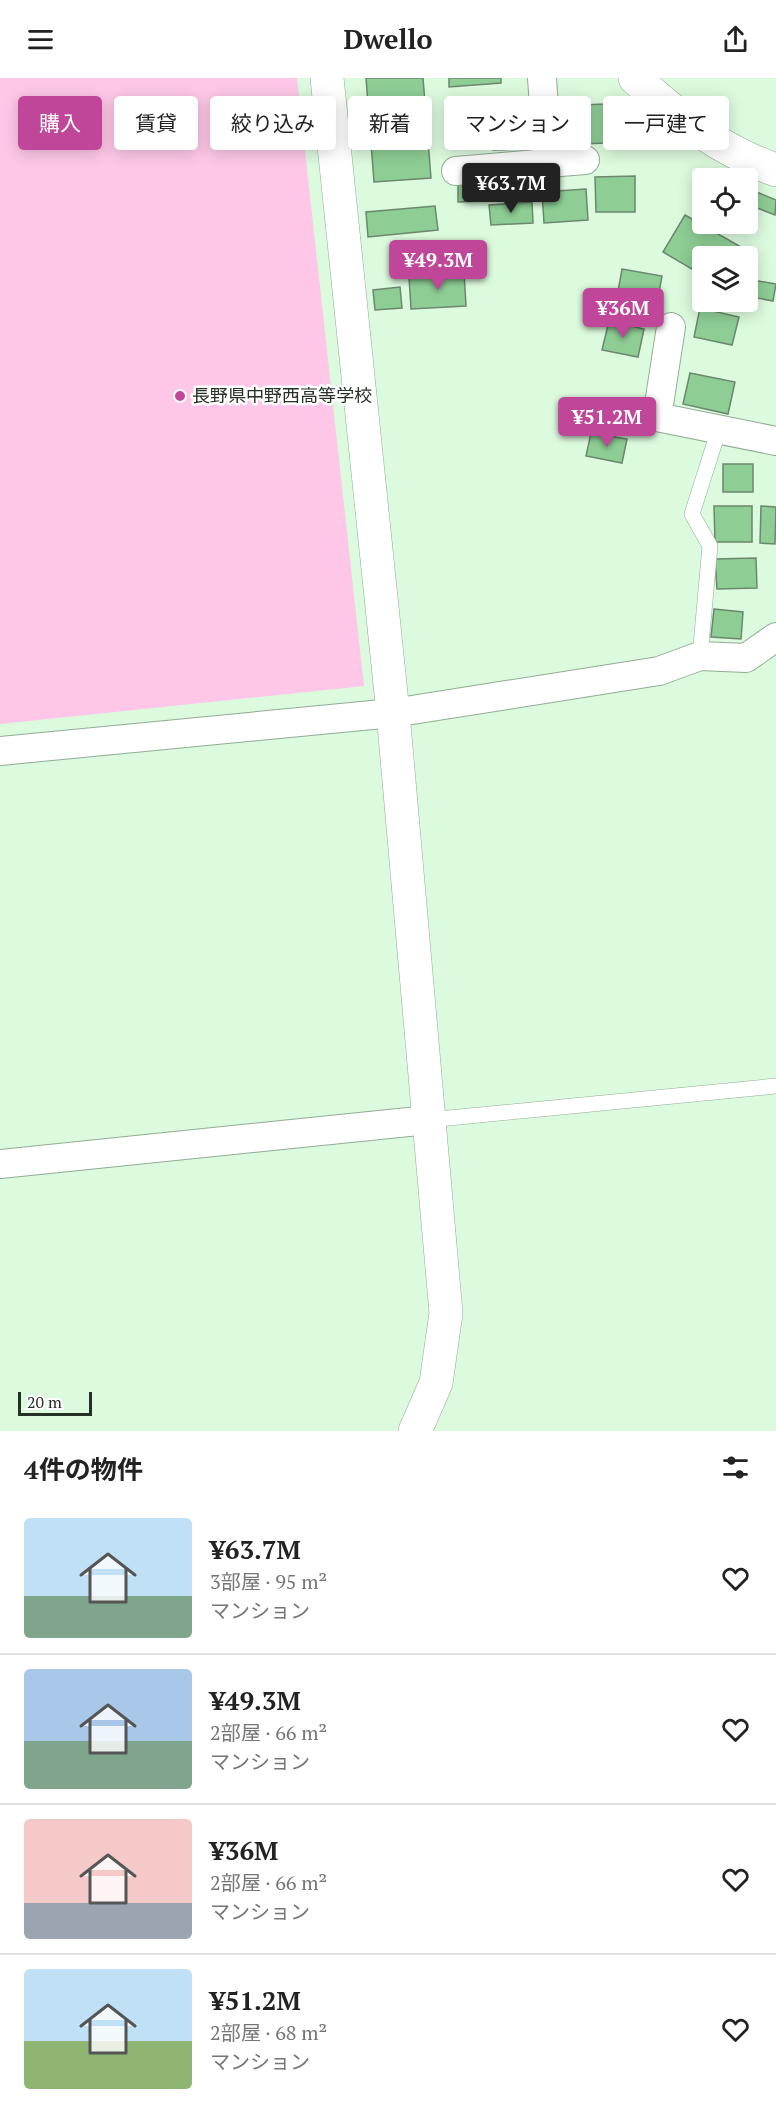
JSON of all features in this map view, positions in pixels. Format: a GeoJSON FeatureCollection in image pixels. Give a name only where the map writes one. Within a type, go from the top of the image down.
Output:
{"type":"FeatureCollection","features":[{"type":"Feature","properties":{"kind":"street"},"geometry":{"type":"LineString","coordinates":[[327,78],[393,713],[446,1313],[436,1383],[415,1431]]}},
{"type":"Feature","properties":{"kind":"street"},"geometry":{"type":"LineString","coordinates":[[542,78],[548,163]]}},
{"type":"Feature","properties":{"kind":"street"},"geometry":{"type":"LineString","coordinates":[[635,78],[681,119],[747,160],[776,170]]}},
{"type":"Feature","properties":{"kind":"street"},"geometry":{"type":"LineString","coordinates":[[456,171],[585,160]]}},
{"type":"Feature","properties":{"kind":"street"},"geometry":{"type":"LineString","coordinates":[[671,327],[657,417],[776,441]]}},
{"type":"Feature","properties":{"kind":"street"},"geometry":{"type":"LineString","coordinates":[[0,752],[393,713],[659,671],[700,656],[746,658],[776,637]]}},
{"type":"Feature","properties":{"kind":"street"},"geometry":{"type":"LineString","coordinates":[[0,1164],[428,1120]]}},
{"type":"Feature","properties":{"kind":"lane"},"geometry":{"type":"LineString","coordinates":[[700,656],[710,546],[692,514],[719,429]]}},
{"type":"Feature","properties":{"kind":"lane"},"geometry":{"type":"LineString","coordinates":[[428,1120],[776,1086]]}},
{"type":"Feature","properties":{"kind":"shaded area","name":"長野県中野西高等学校"},"geometry":{"type":"Polygon","coordinates":[[[0,78],[297,78],[299,96],[210,96],[210,150],[305,150],[364,686],[0,724],[0,78]]]}},
{"type":"Feature","properties":{"kind":"building"},"geometry":{"type":"Polygon","coordinates":[[[366,78],[423,78],[424,96],[367,96],[366,78]]]}},
{"type":"Feature","properties":{"kind":"building"},"geometry":{"type":"Polygon","coordinates":[[[449,78],[501,78],[501,83],[449,87],[449,78]]]}},
{"type":"Feature","properties":{"kind":"building"},"geometry":{"type":"Polygon","coordinates":[[[603,104],[603,143],[591,144],[591,105],[603,104]]]}},
{"type":"Feature","properties":{"kind":"building"},"geometry":{"type":"Polygon","coordinates":[[[372,150],[429,150],[431,178],[374,182],[372,150]]]}},
{"type":"Feature","properties":{"kind":"building"},"geometry":{"type":"Polygon","coordinates":[[[635,176],[635,212],[596,212],[595,177],[635,176]]]}},
{"type":"Feature","properties":{"kind":"building"},"geometry":{"type":"Polygon","coordinates":[[[458,184],[481,184],[481,201],[458,202],[458,184]]]}},
{"type":"Feature","properties":{"kind":"building"},"geometry":{"type":"Polygon","coordinates":[[[586,189],[588,220],[544,223],[542,192],[586,189]]]}},
{"type":"Feature","properties":{"kind":"building"},"geometry":{"type":"Polygon","coordinates":[[[758,193],[776,200],[775,215],[758,208],[758,193]]]}},
{"type":"Feature","properties":{"kind":"building"},"geometry":{"type":"Polygon","coordinates":[[[532,202],[533,223],[491,225],[489,205],[532,202]]]}},
{"type":"Feature","properties":{"kind":"building"},"geometry":{"type":"Polygon","coordinates":[[[435,206],[438,230],[368,237],[366,212],[435,206]]]}},
{"type":"Feature","properties":{"kind":"building"},"geometry":{"type":"Polygon","coordinates":[[[685,215],[692,219],[692,234],[718,234],[739,246],[692,246],[692,269],[663,252],[685,215]]]}},
{"type":"Feature","properties":{"kind":"building"},"geometry":{"type":"Polygon","coordinates":[[[622,269],[662,276],[657,304],[617,297],[622,269]]]}},
{"type":"Feature","properties":{"kind":"building"},"geometry":{"type":"Polygon","coordinates":[[[464,272],[466,306],[411,309],[409,276],[464,272]]]}},
{"type":"Feature","properties":{"kind":"building"},"geometry":{"type":"Polygon","coordinates":[[[758,281],[776,284],[773,301],[758,298],[758,281]]]}},
{"type":"Feature","properties":{"kind":"building"},"geometry":{"type":"Polygon","coordinates":[[[400,287],[402,308],[375,310],[373,290],[400,287]]]}},
{"type":"Feature","properties":{"kind":"building"},"geometry":{"type":"Polygon","coordinates":[[[699,312],[717,312],[739,317],[732,345],[694,337],[699,312]]]}},
{"type":"Feature","properties":{"kind":"building"},"geometry":{"type":"Polygon","coordinates":[[[609,321],[644,329],[638,357],[602,350],[609,321]]]}},
{"type":"Feature","properties":{"kind":"building"},"geometry":{"type":"Polygon","coordinates":[[[690,373],[735,382],[728,414],[683,404],[690,373]]]}},
{"type":"Feature","properties":{"kind":"building"},"geometry":{"type":"Polygon","coordinates":[[[591,433],[627,439],[622,463],[586,456],[591,433]]]}},
{"type":"Feature","properties":{"kind":"building"},"geometry":{"type":"Polygon","coordinates":[[[723,464],[753,464],[753,492],[723,492],[723,464]]]}},
{"type":"Feature","properties":{"kind":"building"},"geometry":{"type":"Polygon","coordinates":[[[714,506],[752,506],[752,542],[715,542],[714,506]]]}},
{"type":"Feature","properties":{"kind":"building"},"geometry":{"type":"Polygon","coordinates":[[[761,506],[776,507],[775,544],[760,543],[761,506]]]}},
{"type":"Feature","properties":{"kind":"building"},"geometry":{"type":"Polygon","coordinates":[[[756,558],[757,588],[717,589],[715,559],[756,558]]]}},
{"type":"Feature","properties":{"kind":"building"},"geometry":{"type":"Polygon","coordinates":[[[714,609],[743,612],[741,639],[711,637],[714,609]]]}},
{"type":"Feature","properties":{"kind":"place","name":"長野県中野西高等学校"},"geometry":{"type":"Point","coordinates":[180,396]}}]}
